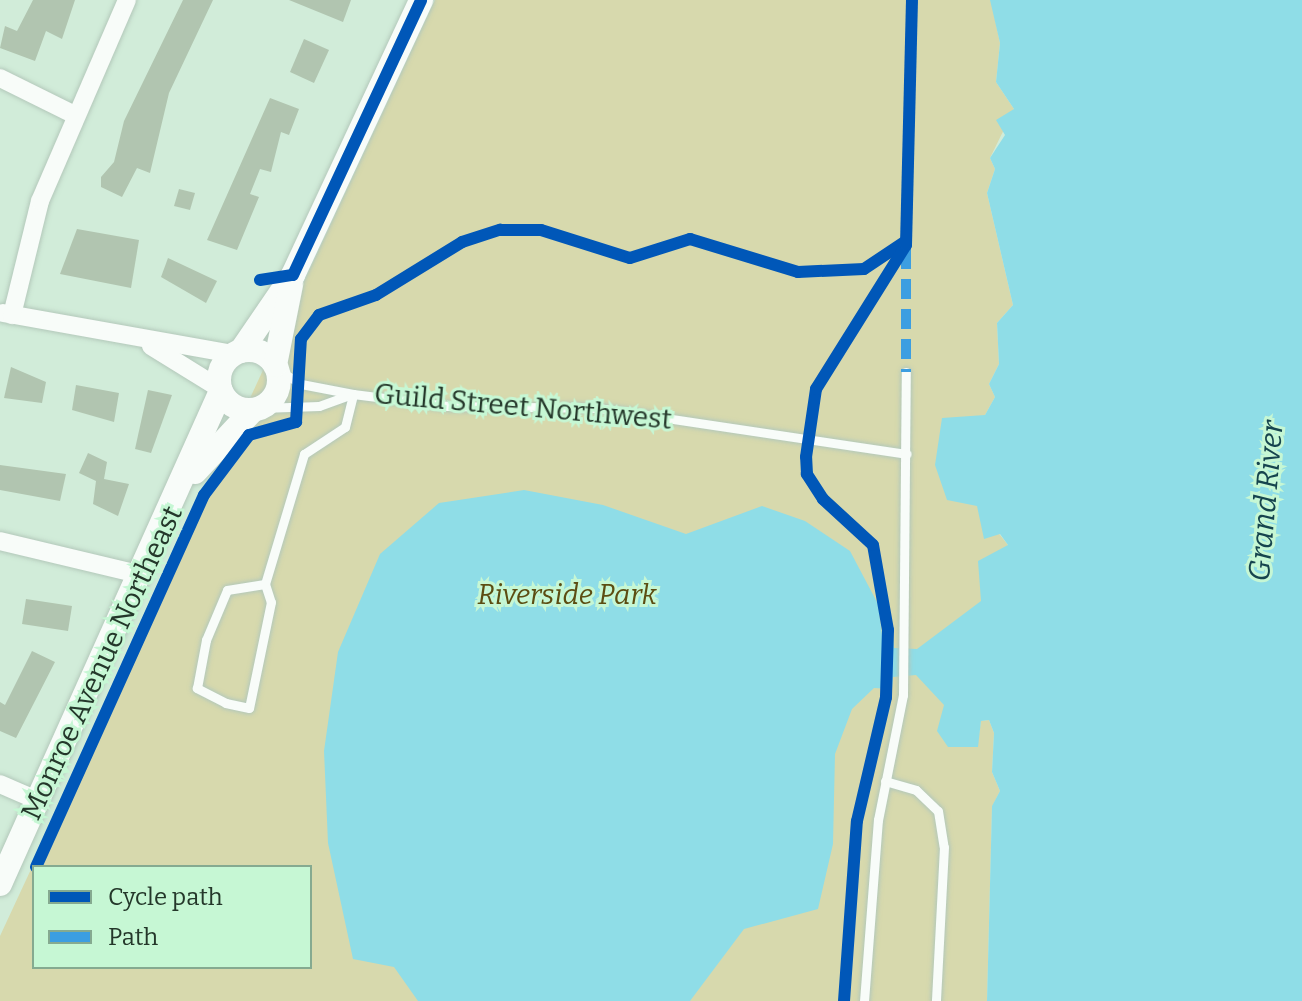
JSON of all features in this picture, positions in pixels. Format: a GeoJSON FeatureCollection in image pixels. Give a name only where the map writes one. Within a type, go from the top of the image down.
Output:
{"type":"FeatureCollection","features":[{"type":"Feature","properties":{"kind":"main road"},"geometry":{"type":"LineString","coordinates":[[293,275],[276,367],[279,388],[257,409],[236,408],[220,390],[220,369],[237,352],[293,275],[421,0]]}},
{"type":"Feature","properties":{"kind":"main road"},"geometry":{"type":"LineString","coordinates":[[237,352],[260,352],[276,367]]}},
{"type":"Feature","properties":{"kind":"main road","name":"Monroe Avenue Northeast"},"geometry":{"type":"LineString","coordinates":[[0,884],[183,486],[220,390]]}},
{"type":"Feature","properties":{"kind":"main road","name":"Monroe Avenue Northeast"},"geometry":{"type":"LineString","coordinates":[[183,486],[257,409]]}},
{"type":"Feature","properties":{"kind":"street"},"geometry":{"type":"LineString","coordinates":[[127,0],[40,201],[6,314],[149,344],[237,352]]}},
{"type":"Feature","properties":{"kind":"street"},"geometry":{"type":"LineString","coordinates":[[0,78],[75,115]]}},
{"type":"Feature","properties":{"kind":"street"},"geometry":{"type":"LineString","coordinates":[[149,344],[220,390]]}},
{"type":"Feature","properties":{"kind":"street"},"geometry":{"type":"LineString","coordinates":[[0,541],[143,575]]}},
{"type":"Feature","properties":{"kind":"street"},"geometry":{"type":"LineString","coordinates":[[0,784],[39,801]]}},
{"type":"Feature","properties":{"kind":"lane","name":"Guild Street Northwest"},"geometry":{"type":"LineString","coordinates":[[276,367],[301,384],[353,394],[448,406],[599,408],[907,454]]}},
{"type":"Feature","properties":{"kind":"lane"},"geometry":{"type":"LineString","coordinates":[[864,1001],[885,781],[903,695],[906,372]]}},
{"type":"Feature","properties":{"kind":"lane","name":"Guild Street Northwest"},"geometry":{"type":"LineString","coordinates":[[257,409],[319,406],[353,394]]}},
{"type":"Feature","properties":{"kind":"lane"},"geometry":{"type":"LineString","coordinates":[[265,584],[227,590],[206,640],[197,688],[226,703],[249,708],[271,602],[265,584],[304,454],[345,427],[353,394]]}},
{"type":"Feature","properties":{"kind":"lane"},"geometry":{"type":"LineString","coordinates":[[885,781],[916,790],[938,811],[944,847],[936,1001]]}},
{"type":"Feature","properties":{"kind":"green space","name":"Riverside Park"},"geometry":{"type":"Polygon","coordinates":[[[435,0],[991,0],[1000,43],[996,82],[1014,109],[990,158],[995,169],[987,193],[1013,305],[997,323],[999,364],[989,384],[995,397],[985,415],[977,506],[1008,545],[944,705],[945,719],[979,734],[981,721],[989,720],[994,733],[992,772],[1000,791],[992,807],[987,1001],[0,1001],[0,936],[32,867],[32,969],[312,969],[312,865],[33,865],[435,0]]]}},
{"type":"Feature","properties":{"kind":"water","name":"Grand River"},"geometry":{"type":"Polygon","coordinates":[[[990,0],[1302,0],[1302,1001],[987,1001],[992,806],[1000,791],[992,772],[994,733],[989,720],[981,721],[978,747],[948,747],[937,731],[944,705],[916,675],[893,677],[892,689],[874,688],[852,709],[835,754],[833,844],[818,909],[744,929],[690,1001],[418,1001],[394,967],[353,959],[328,843],[324,751],[338,652],[380,554],[439,503],[524,490],[603,505],[686,534],[762,506],[805,521],[850,551],[878,604],[882,635],[893,637],[894,648],[917,649],[981,601],[978,561],[1008,545],[1000,534],[984,539],[977,506],[947,500],[935,465],[942,418],[985,415],[995,397],[989,384],[999,364],[997,323],[1013,305],[987,193],[995,169],[990,158],[1005,135],[996,120],[1014,109],[996,82],[1000,43],[990,0]]]}},
{"type":"Feature","properties":{"kind":"building"},"geometry":{"type":"Polygon","coordinates":[[[33,0],[75,0],[62,39],[46,31],[35,61],[0,48],[5,26],[17,31],[33,0]]]}},
{"type":"Feature","properties":{"kind":"building"},"geometry":{"type":"Polygon","coordinates":[[[183,0],[213,0],[169,93],[150,173],[137,168],[122,197],[101,187],[101,177],[114,162],[124,121],[183,0]]]}},
{"type":"Feature","properties":{"kind":"building"},"geometry":{"type":"Polygon","coordinates":[[[289,0],[351,0],[343,22],[289,0]]]}},
{"type":"Feature","properties":{"kind":"building"},"geometry":{"type":"Polygon","coordinates":[[[304,39],[329,50],[314,83],[290,72],[304,39]]]}},
{"type":"Feature","properties":{"kind":"building"},"geometry":{"type":"Polygon","coordinates":[[[270,98],[299,109],[289,135],[281,132],[271,172],[260,169],[250,194],[259,197],[237,250],[207,240],[270,98]]]}},
{"type":"Feature","properties":{"kind":"building"},"geometry":{"type":"Polygon","coordinates":[[[179,189],[195,193],[190,210],[174,206],[179,189]]]}},
{"type":"Feature","properties":{"kind":"building"},"geometry":{"type":"Polygon","coordinates":[[[77,229],[139,240],[131,288],[60,274],[77,229]]]}},
{"type":"Feature","properties":{"kind":"building"},"geometry":{"type":"Polygon","coordinates":[[[168,258],[217,281],[206,303],[161,277],[168,258]]]}},
{"type":"Feature","properties":{"kind":"building"},"geometry":{"type":"Polygon","coordinates":[[[11,367],[46,382],[42,403],[4,398],[11,367]]]}},
{"type":"Feature","properties":{"kind":"building"},"geometry":{"type":"Polygon","coordinates":[[[76,385],[119,393],[114,422],[72,410],[76,385]]]}},
{"type":"Feature","properties":{"kind":"building"},"geometry":{"type":"Polygon","coordinates":[[[148,390],[172,395],[151,453],[135,449],[148,390]]]}},
{"type":"Feature","properties":{"kind":"building"},"geometry":{"type":"Polygon","coordinates":[[[88,453],[107,462],[104,479],[129,484],[118,516],[93,504],[96,481],[79,473],[88,453]]]}},
{"type":"Feature","properties":{"kind":"building"},"geometry":{"type":"Polygon","coordinates":[[[0,465],[66,474],[60,501],[0,490],[0,465]]]}},
{"type":"Feature","properties":{"kind":"building"},"geometry":{"type":"Polygon","coordinates":[[[26,599],[72,606],[68,631],[22,624],[26,599]]]}},
{"type":"Feature","properties":{"kind":"building"},"geometry":{"type":"Polygon","coordinates":[[[32,651],[55,662],[16,738],[0,731],[0,702],[5,705],[32,651]]]}},
{"type":"Feature","properties":{"kind":"marked path"},"geometry":{"type":"LineString","coordinates":[[906,249],[906,372]]}},
{"type":"Feature","properties":{"kind":"cycle path"},"geometry":{"type":"LineString","coordinates":[[260,280],[293,275],[421,0]]}},
{"type":"Feature","properties":{"kind":"cycle path"},"geometry":{"type":"LineString","coordinates":[[844,1001],[857,821],[886,697],[888,630],[873,545],[823,499],[807,474],[806,457],[816,389],[906,245],[912,0]]}},
{"type":"Feature","properties":{"kind":"cycle path"},"geometry":{"type":"LineString","coordinates":[[37,865],[204,495],[249,435],[296,422],[301,339],[319,315],[376,295],[462,242],[500,230],[541,230],[630,258],[690,239],[798,272],[864,269],[906,241]]}}]}
